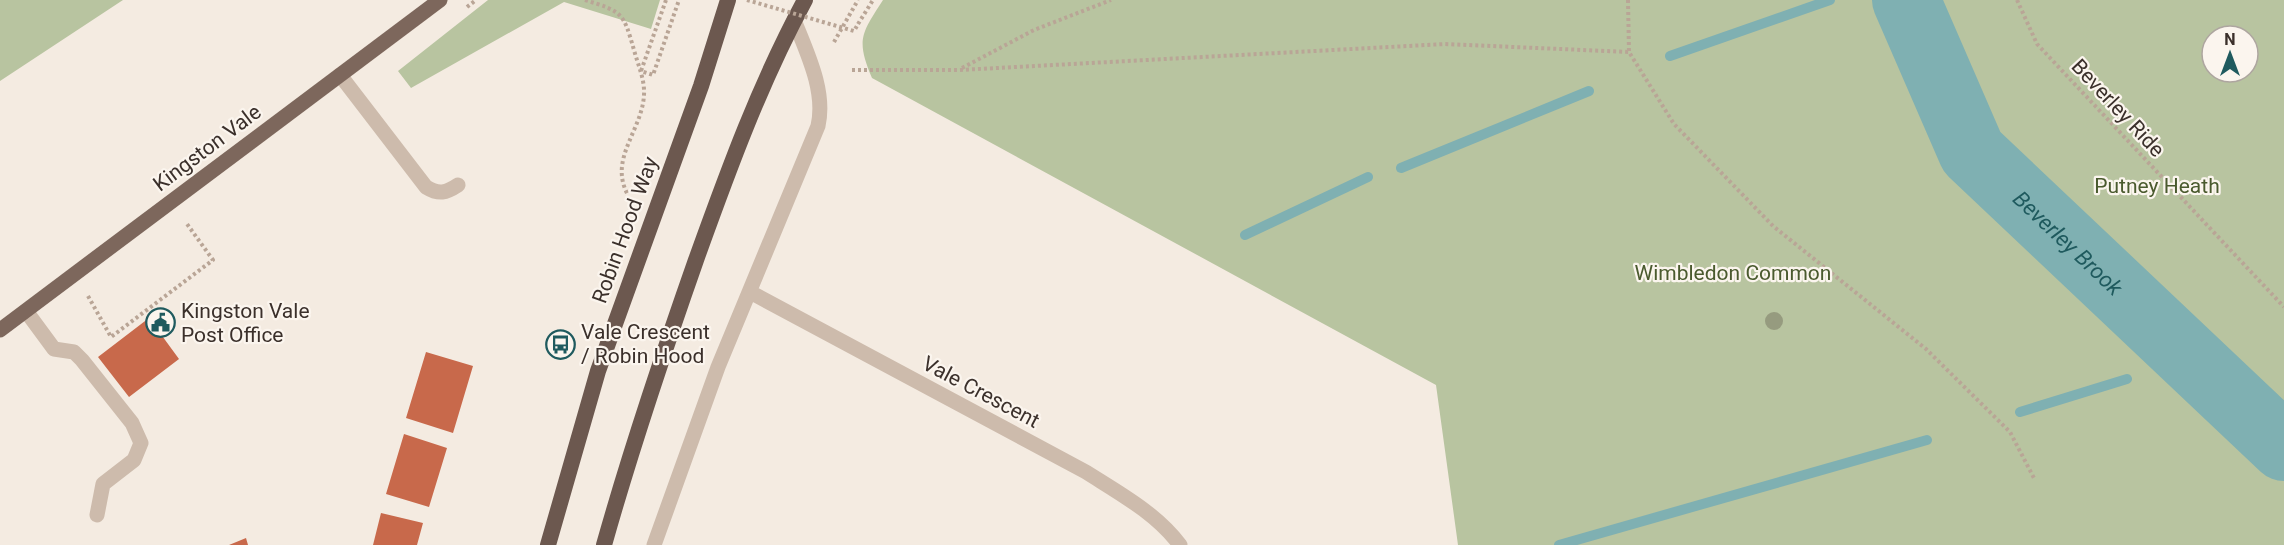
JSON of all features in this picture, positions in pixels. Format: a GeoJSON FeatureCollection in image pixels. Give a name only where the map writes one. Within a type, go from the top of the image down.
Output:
{"type":"FeatureCollection","features":[{"type":"Feature","properties":{"kind":"highway","name":"Robin Hood Way"},"geometry":{"type":"LineString","coordinates":[[548,545],[598,371],[701,86],[728,0]]}},
{"type":"Feature","properties":{"kind":"highway"},"geometry":{"type":"LineString","coordinates":[[604,545],[651,388],[709,222],[753,106],[805,0]]}},
{"type":"Feature","properties":{"kind":"main road","name":"Kingston Vale"},"geometry":{"type":"LineString","coordinates":[[0,330],[436,1]]}},
{"type":"Feature","properties":{"kind":"street"},"geometry":{"type":"LineString","coordinates":[[654,545],[717,367],[818,126],[820,101],[815,78],[794,20]]}},
{"type":"Feature","properties":{"kind":"street"},"geometry":{"type":"LineString","coordinates":[[340,75],[426,187],[441,193],[449,192],[458,185]]}},
{"type":"Feature","properties":{"kind":"street","name":"Vale Crescent"},"geometry":{"type":"LineString","coordinates":[[750,292],[1086,472],[1130,500],[1167,528],[1180,545]]}},
{"type":"Feature","properties":{"kind":"street"},"geometry":{"type":"LineString","coordinates":[[26,311],[54,349],[74,352],[82,360],[132,423],[141,443],[134,460],[102,484],[97,515]]}},
{"type":"Feature","properties":{"kind":"path"},"geometry":{"type":"LineString","coordinates":[[585,0],[613,9],[620,14],[626,23],[643,81],[643,103],[621,165],[620,177],[628,195]]}},
{"type":"Feature","properties":{"kind":"path"},"geometry":{"type":"LineString","coordinates":[[666,0],[641,71],[653,75],[679,0]]}},
{"type":"Feature","properties":{"kind":"path"},"geometry":{"type":"LineString","coordinates":[[747,0],[854,30],[873,0]]}},
{"type":"Feature","properties":{"kind":"path"},"geometry":{"type":"LineString","coordinates":[[834,42],[858,0]]}},
{"type":"Feature","properties":{"kind":"path"},"geometry":{"type":"LineString","coordinates":[[960,70],[1034,30],[1111,0]]}},
{"type":"Feature","properties":{"kind":"path"},"geometry":{"type":"LineString","coordinates":[[1628,0],[1629,52],[1674,124],[1773,226],[1926,349],[2010,432],[2035,480]]}},
{"type":"Feature","properties":{"kind":"path","name":"Beverley Ride"},"geometry":{"type":"LineString","coordinates":[[2017,0],[2037,44],[2284,307]]}},
{"type":"Feature","properties":{"kind":"path"},"geometry":{"type":"LineString","coordinates":[[852,70],[960,70],[1445,44],[1629,52]]}},
{"type":"Feature","properties":{"kind":"path"},"geometry":{"type":"LineString","coordinates":[[87,295],[111,337],[213,261],[184,221]]}},
{"type":"Feature","properties":{"kind":"green space"},"geometry":{"type":"Polygon","coordinates":[[[0,0],[123,0],[0,81],[0,0]]]}},
{"type":"Feature","properties":{"kind":"green space"},"geometry":{"type":"Polygon","coordinates":[[[488,0],[660,0],[651,29],[564,2],[411,88],[398,71],[488,0]]]}},
{"type":"Feature","properties":{"kind":"green space","name":"Wimbledon Common"},"geometry":{"type":"Polygon","coordinates":[[[883,0],[2284,0],[2284,545],[1458,545],[1436,385],[872,78],[864,55],[863,38],[883,0]]]}},
{"type":"Feature","properties":{"kind":"building"},"geometry":{"type":"Polygon","coordinates":[[[149,318],[179,359],[129,397],[98,357],[149,318]]]}},
{"type":"Feature","properties":{"kind":"building"},"geometry":{"type":"Polygon","coordinates":[[[426,352],[473,366],[453,433],[406,418],[426,352]]]}},
{"type":"Feature","properties":{"kind":"building"},"geometry":{"type":"Polygon","coordinates":[[[404,434],[447,448],[429,507],[386,494],[404,434]]]}},
{"type":"Feature","properties":{"kind":"building"},"geometry":{"type":"Polygon","coordinates":[[[381,513],[423,523],[417,545],[373,545],[381,513]]]}},
{"type":"Feature","properties":{"kind":"building"},"geometry":{"type":"Polygon","coordinates":[[[246,538],[248,545],[229,545],[246,538]]]}},
{"type":"Feature","properties":{"kind":"waterway"},"geometry":{"type":"LineString","coordinates":[[1670,56],[1830,0]]}},
{"type":"Feature","properties":{"kind":"waterway","name":"Beverley Brook"},"geometry":{"type":"LineString","coordinates":[[1906,0],[1972,152],[2284,447]]}},
{"type":"Feature","properties":{"kind":"waterway"},"geometry":{"type":"LineString","coordinates":[[1401,168],[1589,91]]}},
{"type":"Feature","properties":{"kind":"waterway"},"geometry":{"type":"LineString","coordinates":[[1245,235],[1368,177]]}},
{"type":"Feature","properties":{"kind":"waterway"},"geometry":{"type":"LineString","coordinates":[[2020,412],[2127,379]]}},
{"type":"Feature","properties":{"kind":"waterway"},"geometry":{"type":"LineString","coordinates":[[1559,545],[1927,440]]}},
{"type":"Feature","properties":{"kind":"place","name":"Kingston Vale Post Office"},"geometry":{"type":"Point","coordinates":[160,323]}},
{"type":"Feature","properties":{"kind":"place","name":"Vale Crescent / Robin Hood"},"geometry":{"type":"Point","coordinates":[560,344]}},
{"type":"Feature","properties":{"kind":"park label","name":"Putney Heath"},"geometry":{"type":"Point","coordinates":[2157,186]}}]}
